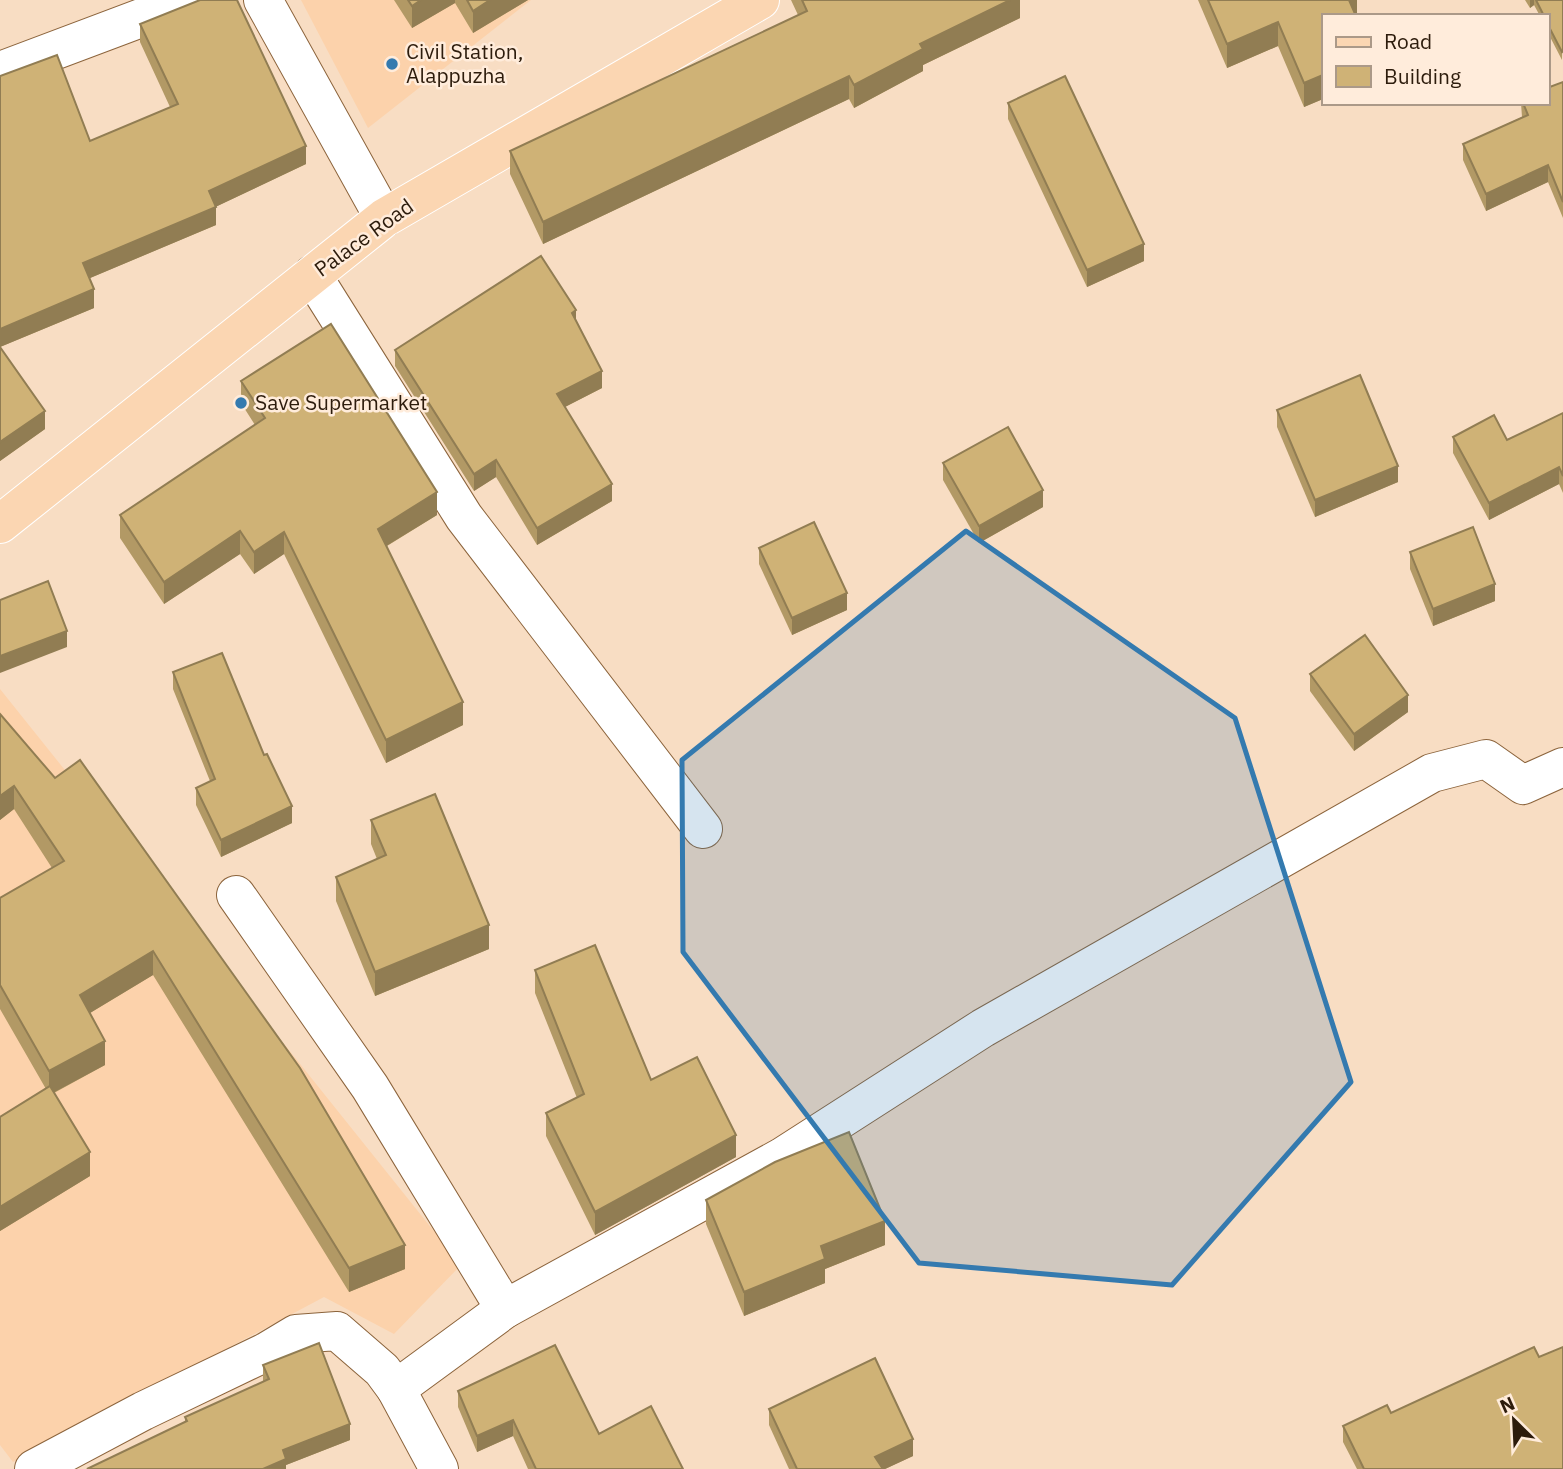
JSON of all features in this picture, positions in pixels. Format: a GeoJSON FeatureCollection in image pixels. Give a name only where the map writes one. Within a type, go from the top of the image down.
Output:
{"type":"FeatureCollection","features":[{"type":"Feature","properties":{"kind":"main road","name":"Palace Road"},"geometry":{"type":"LineString","coordinates":[[0,524],[384,218],[760,0]]}},
{"type":"Feature","properties":{"kind":"street"},"geometry":{"type":"LineString","coordinates":[[0,71],[189,0]]}},
{"type":"Feature","properties":{"kind":"street"},"geometry":{"type":"LineString","coordinates":[[263,0],[384,218]]}},
{"type":"Feature","properties":{"kind":"street"},"geometry":{"type":"LineString","coordinates":[[312,275],[464,517],[703,829]]}},
{"type":"Feature","properties":{"kind":"street"},"geometry":{"type":"LineString","coordinates":[[396,1388],[505,1309],[782,1157],[983,1028],[1432,773],[1486,759],[1523,785],[1563,767]]}},
{"type":"Feature","properties":{"kind":"street"},"geometry":{"type":"LineString","coordinates":[[236,895],[370,1087],[505,1309]]}},
{"type":"Feature","properties":{"kind":"street"},"geometry":{"type":"LineString","coordinates":[[34,1469],[143,1411],[266,1352],[296,1334],[337,1331],[382,1370],[396,1388],[439,1469]]}},
{"type":"Feature","properties":{"kind":"highlighted area"},"geometry":{"type":"Polygon","coordinates":[[[966,531],[1235,718],[1351,1082],[1172,1285],[919,1263],[683,952],[682,760],[966,531]]]}},
{"type":"Feature","properties":{"kind":"shaded area","name":"Civil Station, Alappuzha"},"geometry":{"type":"Polygon","coordinates":[[[301,0],[531,0],[368,128],[301,0]]]}},
{"type":"Feature","properties":{"kind":"shaded area"},"geometry":{"type":"Polygon","coordinates":[[[0,689],[461,1265],[394,1334],[324,1297],[13,1462],[0,1445],[0,689]]]}},
{"type":"Feature","properties":{"kind":"building"},"geometry":{"type":"Polygon","coordinates":[[[200,0],[237,0],[306,146],[209,191],[216,207],[83,263],[94,289],[0,329],[0,76],[57,55],[90,141],[178,104],[140,24],[200,0]]]}},
{"type":"Feature","properties":{"kind":"building"},"geometry":{"type":"Polygon","coordinates":[[[408,0],[421,0],[412,6],[408,0]]]}},
{"type":"Feature","properties":{"kind":"building"},"geometry":{"type":"Polygon","coordinates":[[[467,0],[490,0],[473,11],[467,0]]]}},
{"type":"Feature","properties":{"kind":"building"},"geometry":{"type":"Polygon","coordinates":[[[802,0],[1010,0],[920,44],[923,49],[854,85],[849,76],[543,222],[510,151],[807,11],[802,0]]]}},
{"type":"Feature","properties":{"kind":"building"},"geometry":{"type":"Polygon","coordinates":[[[1208,0],[1349,0],[1355,14],[1322,14],[1322,75],[1304,83],[1278,22],[1227,44],[1208,0]]]}},
{"type":"Feature","properties":{"kind":"building"},"geometry":{"type":"Polygon","coordinates":[[[1536,0],[1563,0],[1562,52],[1549,27],[1549,14],[1543,14],[1536,0]]]}},
{"type":"Feature","properties":{"kind":"building"},"geometry":{"type":"Polygon","coordinates":[[[1065,76],[1144,244],[1087,270],[1008,103],[1065,76]]]}},
{"type":"Feature","properties":{"kind":"building"},"geometry":{"type":"Polygon","coordinates":[[[1563,82],[1563,202],[1548,165],[1486,194],[1463,144],[1528,115],[1524,105],[1549,105],[1549,87],[1563,82]]]}},
{"type":"Feature","properties":{"kind":"building"},"geometry":{"type":"Polygon","coordinates":[[[541,256],[576,310],[572,313],[602,371],[557,394],[612,484],[537,528],[496,460],[474,474],[395,350],[541,256]]]}},
{"type":"Feature","properties":{"kind":"building"},"geometry":{"type":"Polygon","coordinates":[[[331,324],[437,492],[378,529],[463,702],[386,740],[284,532],[254,552],[240,531],[164,582],[120,515],[265,418],[241,381],[331,324]]]}},
{"type":"Feature","properties":{"kind":"building"},"geometry":{"type":"Polygon","coordinates":[[[0,347],[45,411],[0,442],[0,347]]]}},
{"type":"Feature","properties":{"kind":"building"},"geometry":{"type":"Polygon","coordinates":[[[1360,375],[1398,466],[1315,500],[1277,410],[1360,375]]]}},
{"type":"Feature","properties":{"kind":"building"},"geometry":{"type":"Polygon","coordinates":[[[1563,413],[1563,476],[1559,467],[1489,503],[1453,437],[1494,415],[1507,440],[1563,413]]]}},
{"type":"Feature","properties":{"kind":"building"},"geometry":{"type":"Polygon","coordinates":[[[1008,427],[1043,490],[979,526],[943,463],[1008,427]]]}},
{"type":"Feature","properties":{"kind":"building"},"geometry":{"type":"Polygon","coordinates":[[[814,522],[847,593],[792,618],[759,548],[814,522]]]}},
{"type":"Feature","properties":{"kind":"building"},"geometry":{"type":"Polygon","coordinates":[[[1473,527],[1495,584],[1433,609],[1410,552],[1473,527]]]}},
{"type":"Feature","properties":{"kind":"building"},"geometry":{"type":"Polygon","coordinates":[[[48,581],[67,631],[0,656],[0,600],[48,581]]]}},
{"type":"Feature","properties":{"kind":"building"},"geometry":{"type":"Polygon","coordinates":[[[1365,635],[1408,695],[1354,734],[1310,674],[1365,635]]]}},
{"type":"Feature","properties":{"kind":"building"},"geometry":{"type":"Polygon","coordinates":[[[222,653],[264,755],[267,754],[292,806],[221,840],[196,788],[215,779],[173,672],[222,653]]]}},
{"type":"Feature","properties":{"kind":"building"},"geometry":{"type":"Polygon","coordinates":[[[0,714],[55,778],[80,760],[300,1068],[405,1245],[349,1268],[153,951],[80,995],[105,1041],[49,1071],[0,985],[0,898],[64,861],[14,786],[0,796],[0,714]]]}},
{"type":"Feature","properties":{"kind":"building"},"geometry":{"type":"Polygon","coordinates":[[[435,794],[489,925],[375,972],[336,877],[386,855],[371,820],[435,794]]]}},
{"type":"Feature","properties":{"kind":"building"},"geometry":{"type":"Polygon","coordinates":[[[595,945],[651,1080],[697,1057],[736,1135],[595,1212],[546,1113],[584,1094],[535,970],[595,945]]]}},
{"type":"Feature","properties":{"kind":"building"},"geometry":{"type":"Polygon","coordinates":[[[50,1086],[90,1152],[0,1207],[0,1117],[50,1086]]]}},
{"type":"Feature","properties":{"kind":"building"},"geometry":{"type":"Polygon","coordinates":[[[849,1132],[885,1221],[821,1246],[825,1259],[744,1292],[706,1200],[775,1162],[849,1132]]]}},
{"type":"Feature","properties":{"kind":"building"},"geometry":{"type":"Polygon","coordinates":[[[319,1343],[350,1424],[283,1450],[286,1459],[263,1469],[87,1469],[187,1421],[185,1417],[269,1379],[263,1365],[319,1343]]]}},
{"type":"Feature","properties":{"kind":"building"},"geometry":{"type":"Polygon","coordinates":[[[555,1345],[599,1434],[651,1406],[683,1469],[536,1469],[513,1420],[477,1436],[458,1391],[555,1345]]]}},
{"type":"Feature","properties":{"kind":"building"},"geometry":{"type":"Polygon","coordinates":[[[1534,1347],[1539,1357],[1563,1347],[1563,1469],[1364,1469],[1343,1426],[1387,1405],[1391,1413],[1534,1347]]]}},
{"type":"Feature","properties":{"kind":"building"},"geometry":{"type":"Polygon","coordinates":[[[875,1358],[913,1439],[875,1457],[883,1469],[797,1469],[769,1409],[875,1358]]]}},
{"type":"Feature","properties":{"kind":"place","name":"Civil Station, Alappuzha"},"geometry":{"type":"Point","coordinates":[392,64]}},
{"type":"Feature","properties":{"kind":"place","name":"Save Supermarket"},"geometry":{"type":"Point","coordinates":[241,403]}}]}
